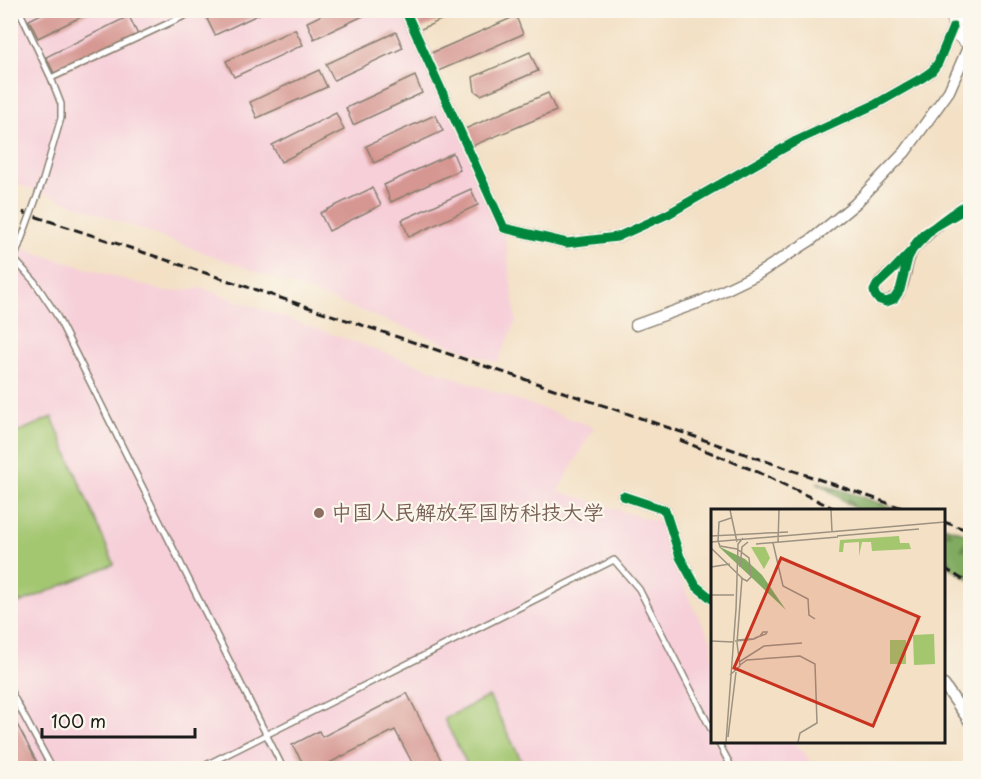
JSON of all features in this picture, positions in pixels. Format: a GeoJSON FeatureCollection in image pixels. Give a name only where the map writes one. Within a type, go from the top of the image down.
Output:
{"type":"FeatureCollection","features":[{"type":"Feature","properties":{"kind":"street"},"geometry":{"type":"LineString","coordinates":[[405,10],[504,228],[567,243],[617,237],[668,214],[796,141],[885,99],[922,78],[938,63],[954,27],[957,10]]}},
{"type":"Feature","properties":{"kind":"street"},"geometry":{"type":"LineString","coordinates":[[636,324],[700,302],[756,275],[811,240],[855,204],[905,152],[949,91],[970,43],[958,35],[954,27]]}},
{"type":"Feature","properties":{"kind":"street"},"geometry":{"type":"LineString","coordinates":[[970,202],[954,211],[936,226],[892,271],[877,285],[874,291],[878,299],[886,302],[894,299],[900,290],[908,258],[916,243],[924,234],[936,226],[970,206]]}},
{"type":"Feature","properties":{"kind":"street"},"geometry":{"type":"LineString","coordinates":[[623,496],[665,510],[680,556],[696,586],[711,597]]}},
{"type":"Feature","properties":{"kind":"street"},"geometry":{"type":"LineString","coordinates":[[945,686],[970,722]]}},
{"type":"Feature","properties":{"kind":"lane"},"geometry":{"type":"LineString","coordinates":[[19,10],[51,78],[61,104],[61,118],[43,180],[20,243],[12,258],[34,281],[56,314],[283,768]]}},
{"type":"Feature","properties":{"kind":"lane"},"geometry":{"type":"LineString","coordinates":[[51,78],[197,10]]}},
{"type":"Feature","properties":{"kind":"lane"},"geometry":{"type":"LineString","coordinates":[[200,768],[614,560],[639,589],[711,729]]}},
{"type":"Feature","properties":{"kind":"lane"},"geometry":{"type":"LineString","coordinates":[[10,690],[52,768]]}},
{"type":"Feature","properties":{"kind":"lane"},"geometry":{"type":"LineString","coordinates":[[719,743],[732,768]]}},
{"type":"Feature","properties":{"kind":"shaded area"},"geometry":{"type":"Polygon","coordinates":[[[11,11],[405,11],[504,228],[516,321],[497,363],[11,182],[11,11]]]}},
{"type":"Feature","properties":{"kind":"shaded area","name":"中国人民解放军国防科技大学"},"geometry":{"type":"Polygon","coordinates":[[[10,245],[166,292],[202,288],[594,427],[558,491],[661,523],[690,601],[711,640],[711,743],[793,743],[805,753],[813,768],[11,768],[10,245]]]}},
{"type":"Feature","properties":{"kind":"green space"},"geometry":{"type":"Polygon","coordinates":[[[52,417],[114,564],[20,603],[11,581],[11,435],[52,417]]]}},
{"type":"Feature","properties":{"kind":"green space"},"geometry":{"type":"Polygon","coordinates":[[[817,482],[897,509],[856,509],[817,482]]]}},
{"type":"Feature","properties":{"kind":"green space"},"geometry":{"type":"Polygon","coordinates":[[[945,526],[970,535],[970,580],[945,565],[945,526]]]}},
{"type":"Feature","properties":{"kind":"green space"},"geometry":{"type":"Polygon","coordinates":[[[489,696],[525,768],[469,768],[444,719],[489,696]]]}},
{"type":"Feature","properties":{"kind":"building"},"geometry":{"type":"Polygon","coordinates":[[[49,10],[95,10],[38,38],[29,20],[49,10]]]}},
{"type":"Feature","properties":{"kind":"building"},"geometry":{"type":"Polygon","coordinates":[[[225,10],[268,10],[215,35],[207,19],[225,10]]]}},
{"type":"Feature","properties":{"kind":"building"},"geometry":{"type":"Polygon","coordinates":[[[332,10],[376,10],[314,39],[307,22],[332,10]]]}},
{"type":"Feature","properties":{"kind":"building"},"geometry":{"type":"Polygon","coordinates":[[[415,10],[463,10],[419,30],[412,12],[415,10]]]}},
{"type":"Feature","properties":{"kind":"building"},"geometry":{"type":"Polygon","coordinates":[[[129,16],[138,35],[55,75],[46,57],[129,16]]]}},
{"type":"Feature","properties":{"kind":"building"},"geometry":{"type":"Polygon","coordinates":[[[516,16],[523,34],[436,72],[429,54],[516,16]]]}},
{"type":"Feature","properties":{"kind":"building"},"geometry":{"type":"Polygon","coordinates":[[[295,29],[303,45],[234,77],[226,61],[295,29]]]}},
{"type":"Feature","properties":{"kind":"building"},"geometry":{"type":"Polygon","coordinates":[[[396,32],[403,48],[334,80],[326,64],[396,32]]]}},
{"type":"Feature","properties":{"kind":"building"},"geometry":{"type":"Polygon","coordinates":[[[530,52],[538,71],[481,95],[475,91],[473,77],[530,52]]]}},
{"type":"Feature","properties":{"kind":"building"},"geometry":{"type":"Polygon","coordinates":[[[319,70],[327,87],[257,118],[250,102],[319,70]]]}},
{"type":"Feature","properties":{"kind":"building"},"geometry":{"type":"Polygon","coordinates":[[[415,76],[422,93],[353,125],[346,108],[415,76]]]}},
{"type":"Feature","properties":{"kind":"building"},"geometry":{"type":"Polygon","coordinates":[[[548,93],[556,111],[472,146],[465,129],[548,93]]]}},
{"type":"Feature","properties":{"kind":"building"},"geometry":{"type":"Polygon","coordinates":[[[336,113],[344,130],[281,162],[272,145],[336,113]]]}},
{"type":"Feature","properties":{"kind":"building"},"geometry":{"type":"Polygon","coordinates":[[[435,115],[443,131],[374,163],[366,146],[435,115]]]}},
{"type":"Feature","properties":{"kind":"building"},"geometry":{"type":"Polygon","coordinates":[[[453,153],[460,170],[391,202],[384,185],[453,153]]]}},
{"type":"Feature","properties":{"kind":"building"},"geometry":{"type":"Polygon","coordinates":[[[372,188],[381,205],[329,231],[320,213],[372,188]]]}},
{"type":"Feature","properties":{"kind":"building"},"geometry":{"type":"Polygon","coordinates":[[[471,189],[478,205],[409,237],[402,220],[471,189]]]}},
{"type":"Feature","properties":{"kind":"building"},"geometry":{"type":"Polygon","coordinates":[[[407,693],[445,768],[415,768],[395,730],[325,765],[327,768],[306,768],[292,745],[319,731],[322,737],[407,693]]]}},
{"type":"Feature","properties":{"kind":"building"},"geometry":{"type":"Polygon","coordinates":[[[10,711],[40,768],[10,768],[10,711]]]}},
{"type":"Feature","properties":{"kind":"railway"},"geometry":{"type":"LineString","coordinates":[[10,208],[617,410],[905,509]]}},
{"type":"Feature","properties":{"kind":"railway"},"geometry":{"type":"LineString","coordinates":[[680,440],[760,473],[835,509]]}},
{"type":"Feature","properties":{"kind":"railway"},"geometry":{"type":"LineString","coordinates":[[945,522],[970,531]]}},
{"type":"Feature","properties":{"kind":"railway"},"geometry":{"type":"LineString","coordinates":[[945,569],[970,584]]}},
{"type":"Feature","properties":{"kind":"cycle path"},"geometry":{"type":"LineString","coordinates":[[405,10],[504,228],[567,243],[617,237],[668,214],[796,141],[876,104],[932,71],[938,63],[953,27]]}},
{"type":"Feature","properties":{"kind":"cycle path"},"geometry":{"type":"LineString","coordinates":[[970,202],[941,222],[937,225],[932,229],[892,271],[877,285],[874,291],[878,299],[886,302],[894,299],[900,290],[908,258],[916,243],[924,234],[936,226],[970,206]]}},
{"type":"Feature","properties":{"kind":"cycle path"},"geometry":{"type":"LineString","coordinates":[[623,496],[665,510],[680,557],[696,586],[711,598]]}},
{"type":"Feature","properties":{"kind":"place","name":"中国人民解放军国防科技大学"},"geometry":{"type":"Point","coordinates":[319,513]}}]}
